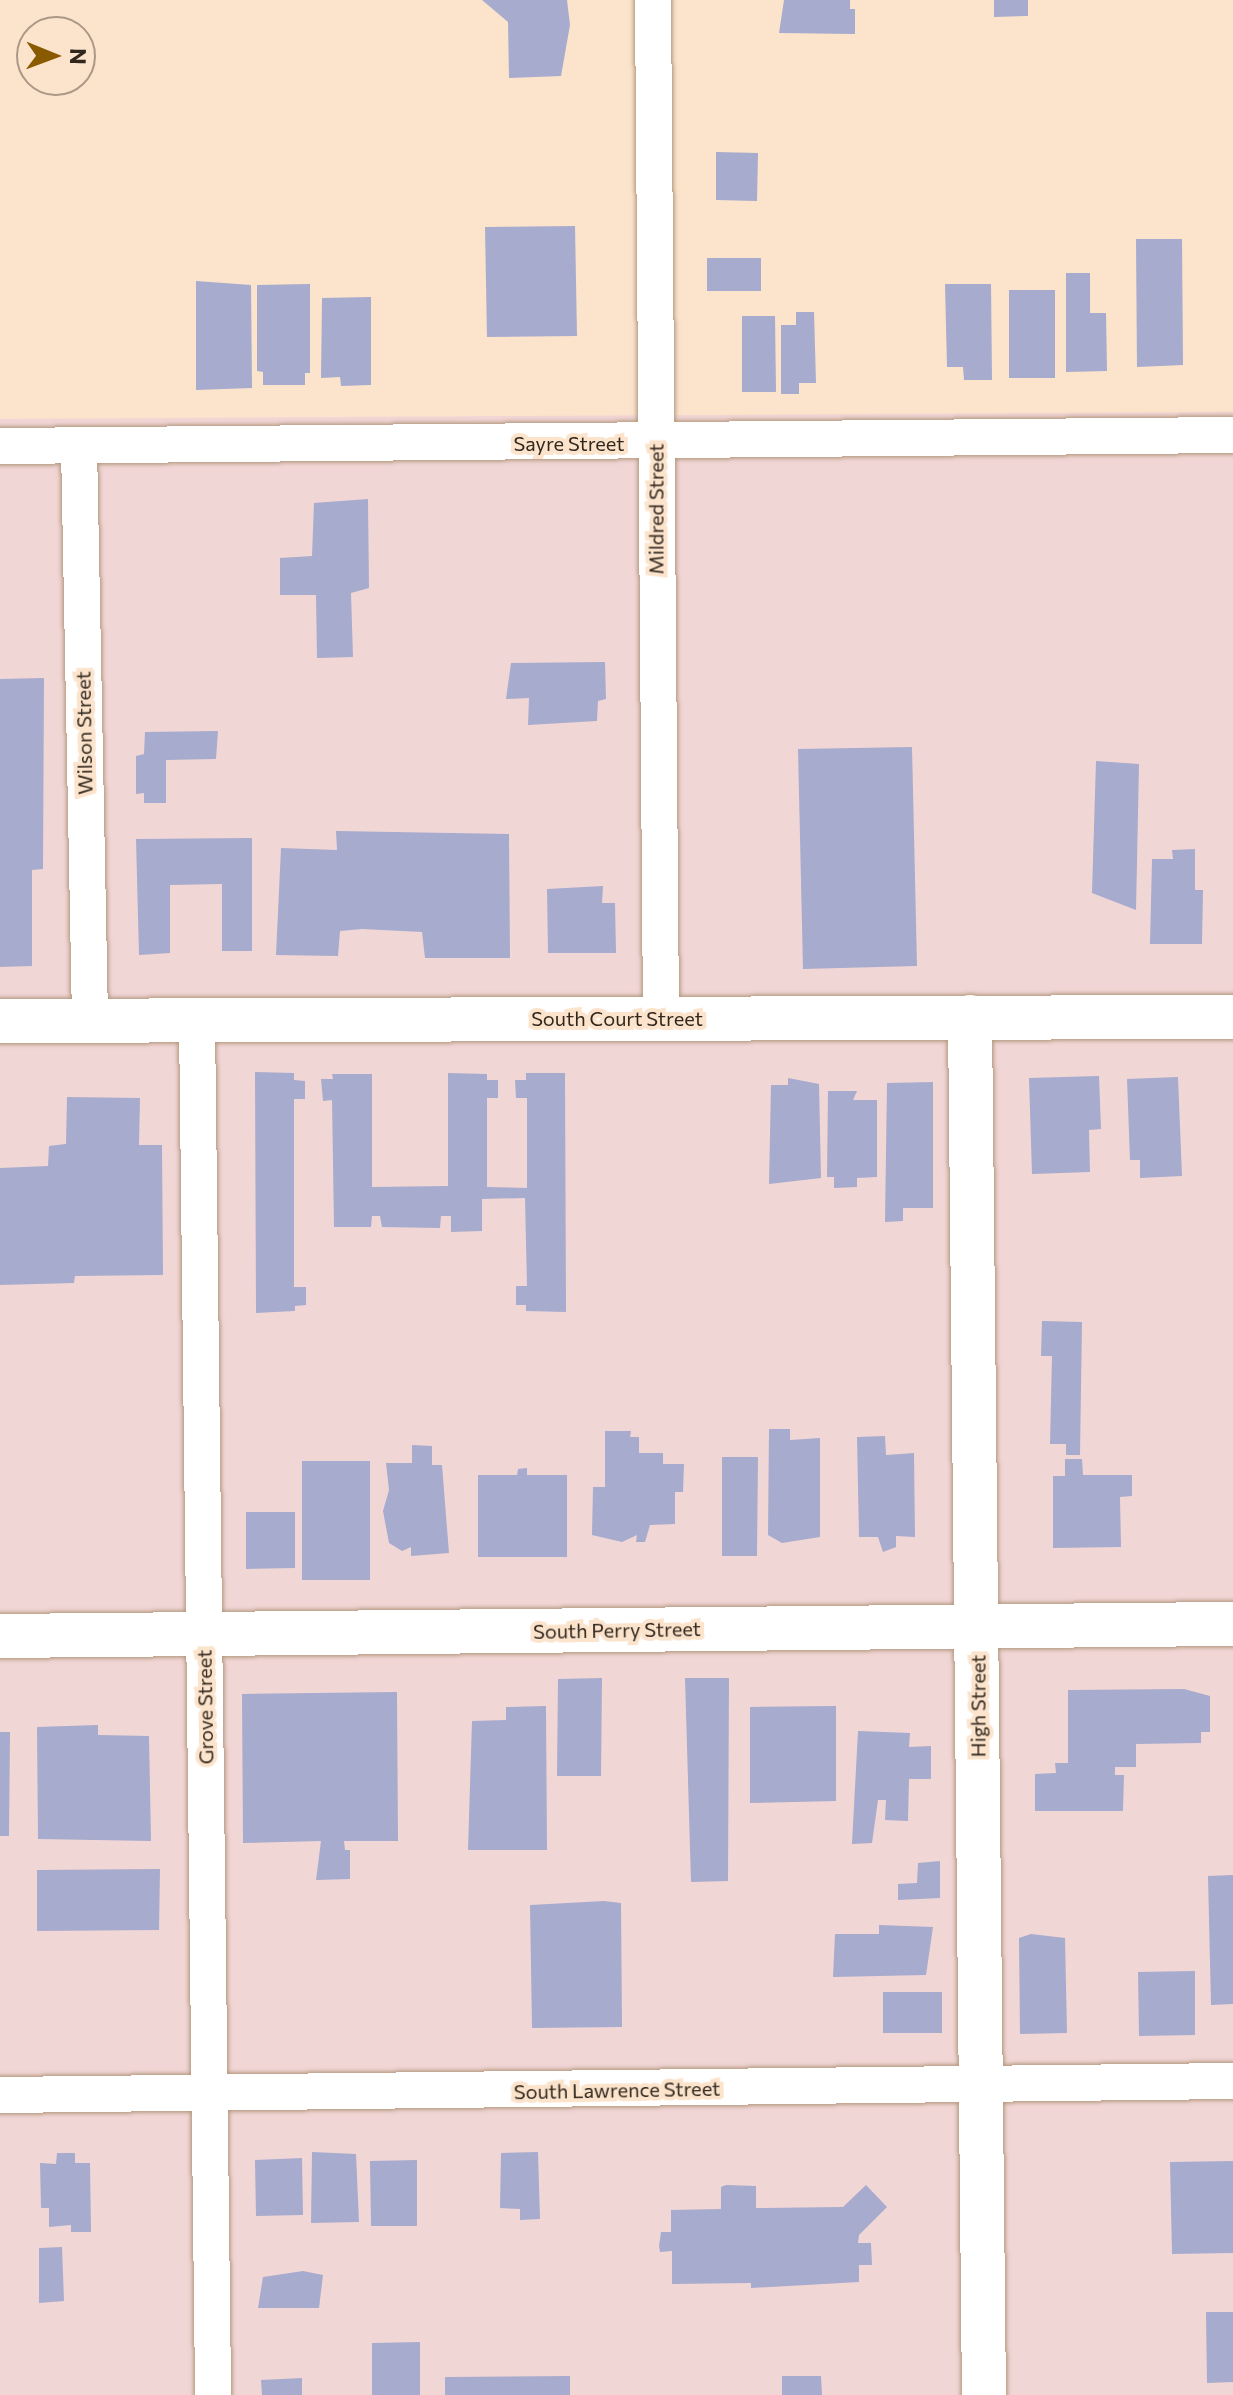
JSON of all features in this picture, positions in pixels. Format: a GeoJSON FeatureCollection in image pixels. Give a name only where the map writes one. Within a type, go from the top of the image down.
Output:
{"type":"FeatureCollection","features":[{"type":"Feature","properties":{"kind":"main road","name":"High Street"},"geometry":{"type":"LineString","coordinates":[[970,1017],[984,2395]]}},
{"type":"Feature","properties":{"kind":"main road","name":"South Court Street"},"geometry":{"type":"LineString","coordinates":[[0,1021],[1233,1017]]}},
{"type":"Feature","properties":{"kind":"main road","name":"South Perry Street"},"geometry":{"type":"LineString","coordinates":[[0,1636],[1233,1624]]}},
{"type":"Feature","properties":{"kind":"street","name":"Mildred Street"},"geometry":{"type":"LineString","coordinates":[[653,0],[661,1018]]}},
{"type":"Feature","properties":{"kind":"street","name":"Sayre Street"},"geometry":{"type":"LineString","coordinates":[[0,446],[656,443],[1233,435]]}},
{"type":"Feature","properties":{"kind":"street","name":"Wilson Street"},"geometry":{"type":"LineString","coordinates":[[79,446],[90,1020]]}},
{"type":"Feature","properties":{"kind":"street","name":"Grove Street"},"geometry":{"type":"LineString","coordinates":[[197,1020],[213,2395]]}},
{"type":"Feature","properties":{"kind":"street","name":"South Lawrence Street"},"geometry":{"type":"LineString","coordinates":[[0,2095],[1233,2081]]}},
{"type":"Feature","properties":{"kind":"shaded area"},"geometry":{"type":"Polygon","coordinates":[[[1233,412],[1233,2395],[0,2395],[0,419],[1233,412]]]}},
{"type":"Feature","properties":{"kind":"building"},"geometry":{"type":"Polygon","coordinates":[[[482,0],[567,0],[570,25],[561,76],[509,78],[508,22],[482,0]]]}},
{"type":"Feature","properties":{"kind":"building"},"geometry":{"type":"Polygon","coordinates":[[[784,0],[850,0],[850,9],[855,9],[855,34],[779,33],[784,0]]]}},
{"type":"Feature","properties":{"kind":"building"},"geometry":{"type":"Polygon","coordinates":[[[994,0],[1028,0],[1028,16],[994,17],[994,0]]]}},
{"type":"Feature","properties":{"kind":"building"},"geometry":{"type":"Polygon","coordinates":[[[716,152],[758,153],[757,201],[716,200],[716,152]]]}},
{"type":"Feature","properties":{"kind":"building"},"geometry":{"type":"Polygon","coordinates":[[[575,226],[577,336],[487,337],[485,227],[575,226]]]}},
{"type":"Feature","properties":{"kind":"building"},"geometry":{"type":"Polygon","coordinates":[[[1136,239],[1182,239],[1183,365],[1137,367],[1136,239]]]}},
{"type":"Feature","properties":{"kind":"building"},"geometry":{"type":"Polygon","coordinates":[[[707,258],[761,258],[761,291],[707,291],[707,258]]]}},
{"type":"Feature","properties":{"kind":"building"},"geometry":{"type":"Polygon","coordinates":[[[1066,273],[1090,273],[1090,313],[1106,313],[1107,371],[1066,372],[1066,273]]]}},
{"type":"Feature","properties":{"kind":"building"},"geometry":{"type":"Polygon","coordinates":[[[196,281],[251,285],[252,388],[196,390],[196,281]]]}},
{"type":"Feature","properties":{"kind":"building"},"geometry":{"type":"Polygon","coordinates":[[[310,284],[310,373],[305,373],[305,385],[263,385],[263,372],[257,371],[257,285],[310,284]]]}},
{"type":"Feature","properties":{"kind":"building"},"geometry":{"type":"Polygon","coordinates":[[[945,284],[991,284],[992,380],[964,380],[963,367],[947,367],[945,284]]]}},
{"type":"Feature","properties":{"kind":"building"},"geometry":{"type":"Polygon","coordinates":[[[1009,290],[1055,290],[1055,378],[1009,378],[1009,290]]]}},
{"type":"Feature","properties":{"kind":"building"},"geometry":{"type":"Polygon","coordinates":[[[371,297],[371,385],[341,386],[340,377],[321,378],[322,298],[371,297]]]}},
{"type":"Feature","properties":{"kind":"building"},"geometry":{"type":"Polygon","coordinates":[[[796,312],[814,312],[816,383],[799,383],[799,394],[781,394],[781,325],[796,325],[796,312]]]}},
{"type":"Feature","properties":{"kind":"building"},"geometry":{"type":"Polygon","coordinates":[[[742,316],[775,316],[776,392],[742,392],[742,316]]]}},
{"type":"Feature","properties":{"kind":"building"},"geometry":{"type":"Polygon","coordinates":[[[368,499],[369,588],[351,593],[353,657],[317,658],[316,595],[280,595],[280,558],[312,556],[314,503],[368,499]]]}},
{"type":"Feature","properties":{"kind":"building"},"geometry":{"type":"Polygon","coordinates":[[[605,662],[606,699],[598,701],[597,721],[528,725],[529,698],[506,699],[511,663],[605,662]]]}},
{"type":"Feature","properties":{"kind":"building"},"geometry":{"type":"Polygon","coordinates":[[[44,678],[43,869],[32,870],[32,966],[0,967],[0,679],[44,678]]]}},
{"type":"Feature","properties":{"kind":"building"},"geometry":{"type":"Polygon","coordinates":[[[218,731],[216,759],[166,760],[166,803],[144,803],[144,793],[136,794],[136,756],[144,754],[145,732],[218,731]]]}},
{"type":"Feature","properties":{"kind":"building"},"geometry":{"type":"Polygon","coordinates":[[[912,747],[917,966],[803,969],[798,749],[912,747]]]}},
{"type":"Feature","properties":{"kind":"building"},"geometry":{"type":"Polygon","coordinates":[[[1096,761],[1139,764],[1136,910],[1092,893],[1096,761]]]}},
{"type":"Feature","properties":{"kind":"building"},"geometry":{"type":"Polygon","coordinates":[[[336,831],[509,834],[510,958],[425,958],[422,932],[362,929],[340,931],[338,956],[276,955],[281,848],[337,850],[336,831]]]}},
{"type":"Feature","properties":{"kind":"building"},"geometry":{"type":"Polygon","coordinates":[[[252,838],[252,951],[222,951],[222,884],[170,885],[170,953],[139,955],[136,839],[252,838]]]}},
{"type":"Feature","properties":{"kind":"building"},"geometry":{"type":"Polygon","coordinates":[[[1195,849],[1195,890],[1203,890],[1202,944],[1150,944],[1152,859],[1173,859],[1172,850],[1195,849]]]}},
{"type":"Feature","properties":{"kind":"building"},"geometry":{"type":"Polygon","coordinates":[[[603,886],[602,903],[615,903],[616,953],[548,953],[547,889],[603,886]]]}},
{"type":"Feature","properties":{"kind":"building"},"geometry":{"type":"Polygon","coordinates":[[[255,1072],[294,1073],[294,1080],[305,1081],[305,1099],[294,1099],[294,1287],[306,1287],[306,1305],[295,1306],[295,1311],[256,1313],[255,1072]]]}},
{"type":"Feature","properties":{"kind":"building"},"geometry":{"type":"Polygon","coordinates":[[[448,1073],[487,1074],[487,1080],[498,1080],[498,1098],[487,1098],[487,1187],[527,1188],[527,1098],[516,1098],[515,1080],[526,1080],[526,1073],[565,1073],[566,1312],[526,1311],[526,1305],[516,1305],[516,1286],[527,1286],[525,1198],[482,1199],[482,1231],[451,1232],[451,1216],[441,1216],[440,1228],[382,1227],[380,1216],[372,1216],[371,1227],[334,1227],[332,1100],[323,1101],[321,1079],[333,1079],[332,1074],[372,1074],[372,1187],[448,1186],[448,1073]]]}},
{"type":"Feature","properties":{"kind":"building"},"geometry":{"type":"Polygon","coordinates":[[[1099,1076],[1101,1129],[1089,1130],[1090,1172],[1032,1174],[1029,1078],[1099,1076]]]}},
{"type":"Feature","properties":{"kind":"building"},"geometry":{"type":"Polygon","coordinates":[[[1178,1077],[1182,1176],[1140,1178],[1140,1160],[1130,1160],[1127,1079],[1178,1077]]]}},
{"type":"Feature","properties":{"kind":"building"},"geometry":{"type":"Polygon","coordinates":[[[788,1078],[819,1084],[821,1178],[769,1184],[771,1085],[788,1085],[788,1078]]]}},
{"type":"Feature","properties":{"kind":"building"},"geometry":{"type":"Polygon","coordinates":[[[933,1082],[933,1208],[903,1208],[903,1221],[885,1222],[887,1083],[933,1082]]]}},
{"type":"Feature","properties":{"kind":"building"},"geometry":{"type":"Polygon","coordinates":[[[828,1091],[857,1091],[853,1100],[877,1100],[877,1177],[857,1178],[857,1187],[834,1188],[834,1177],[827,1177],[828,1091]]]}},
{"type":"Feature","properties":{"kind":"building"},"geometry":{"type":"Polygon","coordinates":[[[67,1097],[140,1098],[139,1145],[162,1145],[163,1275],[75,1276],[74,1283],[0,1285],[0,1168],[48,1166],[49,1146],[66,1144],[67,1097]]]}},
{"type":"Feature","properties":{"kind":"building"},"geometry":{"type":"Polygon","coordinates":[[[1042,1321],[1082,1322],[1080,1455],[1066,1455],[1066,1444],[1050,1444],[1052,1356],[1041,1356],[1042,1321]]]}},
{"type":"Feature","properties":{"kind":"building"},"geometry":{"type":"Polygon","coordinates":[[[769,1429],[790,1429],[790,1440],[820,1438],[820,1537],[782,1543],[768,1535],[769,1429]]]}},
{"type":"Feature","properties":{"kind":"building"},"geometry":{"type":"Polygon","coordinates":[[[605,1431],[631,1431],[630,1437],[639,1437],[639,1453],[663,1453],[663,1464],[684,1464],[683,1492],[675,1492],[675,1524],[650,1525],[645,1542],[636,1542],[637,1535],[622,1542],[592,1535],[593,1487],[605,1487],[605,1431]]]}},
{"type":"Feature","properties":{"kind":"building"},"geometry":{"type":"Polygon","coordinates":[[[885,1436],[886,1455],[914,1453],[915,1537],[896,1536],[896,1547],[883,1552],[878,1537],[859,1537],[857,1437],[885,1436]]]}},
{"type":"Feature","properties":{"kind":"building"},"geometry":{"type":"Polygon","coordinates":[[[412,1445],[432,1446],[432,1465],[442,1465],[449,1553],[411,1556],[411,1547],[402,1551],[389,1543],[383,1511],[389,1490],[386,1463],[412,1463],[412,1445]]]}},
{"type":"Feature","properties":{"kind":"building"},"geometry":{"type":"Polygon","coordinates":[[[722,1457],[758,1457],[757,1556],[722,1556],[722,1457]]]}},
{"type":"Feature","properties":{"kind":"building"},"geometry":{"type":"Polygon","coordinates":[[[1065,1459],[1082,1459],[1083,1475],[1132,1475],[1132,1496],[1120,1497],[1121,1547],[1053,1548],[1053,1476],[1065,1476],[1065,1459]]]}},
{"type":"Feature","properties":{"kind":"building"},"geometry":{"type":"Polygon","coordinates":[[[302,1461],[370,1461],[370,1580],[302,1580],[302,1461]]]}},
{"type":"Feature","properties":{"kind":"building"},"geometry":{"type":"Polygon","coordinates":[[[527,1468],[527,1475],[567,1475],[567,1557],[478,1557],[478,1475],[517,1475],[518,1469],[527,1468]]]}},
{"type":"Feature","properties":{"kind":"building"},"geometry":{"type":"Polygon","coordinates":[[[246,1512],[295,1512],[295,1568],[246,1569],[246,1512]]]}},
{"type":"Feature","properties":{"kind":"building"},"geometry":{"type":"Polygon","coordinates":[[[602,1678],[601,1776],[557,1776],[558,1679],[602,1678]]]}},
{"type":"Feature","properties":{"kind":"building"},"geometry":{"type":"Polygon","coordinates":[[[685,1678],[729,1678],[728,1881],[691,1882],[685,1678]]]}},
{"type":"Feature","properties":{"kind":"building"},"geometry":{"type":"Polygon","coordinates":[[[1184,1689],[1210,1696],[1210,1732],[1201,1732],[1201,1743],[1136,1744],[1136,1767],[1115,1767],[1115,1775],[1124,1775],[1123,1811],[1035,1811],[1035,1774],[1056,1773],[1055,1763],[1068,1763],[1068,1690],[1184,1689]]]}},
{"type":"Feature","properties":{"kind":"building"},"geometry":{"type":"Polygon","coordinates":[[[397,1692],[398,1841],[344,1841],[345,1850],[350,1850],[350,1879],[316,1880],[321,1841],[243,1843],[242,1694],[397,1692]]]}},
{"type":"Feature","properties":{"kind":"building"},"geometry":{"type":"Polygon","coordinates":[[[546,1706],[547,1850],[468,1850],[472,1721],[506,1720],[506,1707],[546,1706]]]}},
{"type":"Feature","properties":{"kind":"building"},"geometry":{"type":"Polygon","coordinates":[[[836,1706],[836,1801],[750,1803],[750,1707],[836,1706]]]}},
{"type":"Feature","properties":{"kind":"building"},"geometry":{"type":"Polygon","coordinates":[[[98,1725],[98,1735],[149,1736],[151,1841],[38,1839],[37,1727],[98,1725]]]}},
{"type":"Feature","properties":{"kind":"building"},"geometry":{"type":"Polygon","coordinates":[[[858,1731],[910,1733],[909,1747],[931,1746],[931,1779],[909,1779],[908,1821],[885,1820],[886,1800],[878,1800],[872,1843],[852,1844],[858,1731]]]}},
{"type":"Feature","properties":{"kind":"building"},"geometry":{"type":"Polygon","coordinates":[[[0,1732],[10,1732],[9,1836],[0,1836],[0,1732]]]}},
{"type":"Feature","properties":{"kind":"building"},"geometry":{"type":"Polygon","coordinates":[[[940,1861],[940,1898],[898,1900],[898,1884],[917,1883],[918,1863],[940,1861]]]}},
{"type":"Feature","properties":{"kind":"building"},"geometry":{"type":"Polygon","coordinates":[[[160,1869],[159,1930],[37,1931],[37,1870],[160,1869]]]}},
{"type":"Feature","properties":{"kind":"building"},"geometry":{"type":"Polygon","coordinates":[[[1233,1875],[1233,2004],[1211,2005],[1208,1876],[1233,1875]]]}},
{"type":"Feature","properties":{"kind":"building"},"geometry":{"type":"Polygon","coordinates":[[[621,1903],[622,2027],[532,2028],[530,1905],[621,1903]]]}},
{"type":"Feature","properties":{"kind":"building"},"geometry":{"type":"Polygon","coordinates":[[[879,1925],[933,1927],[926,1975],[833,1977],[835,1934],[879,1934],[879,1925]]]}},
{"type":"Feature","properties":{"kind":"building"},"geometry":{"type":"Polygon","coordinates":[[[1031,1934],[1065,1938],[1067,2033],[1020,2034],[1019,1938],[1031,1934]]]}},
{"type":"Feature","properties":{"kind":"building"},"geometry":{"type":"Polygon","coordinates":[[[1195,1971],[1195,2035],[1139,2036],[1138,1972],[1195,1971]]]}},
{"type":"Feature","properties":{"kind":"building"},"geometry":{"type":"Polygon","coordinates":[[[883,1992],[942,1992],[942,2033],[883,2033],[883,1992]]]}},
{"type":"Feature","properties":{"kind":"building"},"geometry":{"type":"Polygon","coordinates":[[[312,2152],[356,2154],[359,2222],[311,2223],[312,2152]]]}},
{"type":"Feature","properties":{"kind":"building"},"geometry":{"type":"Polygon","coordinates":[[[538,2152],[540,2219],[520,2220],[520,2209],[500,2208],[501,2153],[538,2152]]]}},
{"type":"Feature","properties":{"kind":"building"},"geometry":{"type":"Polygon","coordinates":[[[57,2153],[75,2153],[75,2163],[90,2163],[91,2232],[71,2232],[71,2225],[49,2227],[49,2208],[41,2208],[40,2163],[56,2164],[57,2153]]]}},
{"type":"Feature","properties":{"kind":"building"},"geometry":{"type":"Polygon","coordinates":[[[302,2158],[303,2215],[256,2216],[255,2160],[302,2158]]]}},
{"type":"Feature","properties":{"kind":"building"},"geometry":{"type":"Polygon","coordinates":[[[417,2160],[417,2226],[371,2226],[370,2161],[417,2160]]]}},
{"type":"Feature","properties":{"kind":"building"},"geometry":{"type":"Polygon","coordinates":[[[1233,2161],[1233,2253],[1172,2254],[1170,2162],[1233,2161]]]}},
{"type":"Feature","properties":{"kind":"building"},"geometry":{"type":"Polygon","coordinates":[[[866,2185],[887,2207],[859,2235],[858,2243],[871,2243],[872,2265],[859,2265],[859,2282],[751,2288],[751,2283],[672,2284],[672,2251],[660,2252],[659,2246],[661,2232],[671,2232],[671,2210],[721,2209],[721,2187],[756,2186],[756,2208],[843,2207],[866,2185]]]}},
{"type":"Feature","properties":{"kind":"building"},"geometry":{"type":"Polygon","coordinates":[[[62,2247],[64,2301],[39,2303],[39,2248],[62,2247]]]}},
{"type":"Feature","properties":{"kind":"building"},"geometry":{"type":"Polygon","coordinates":[[[303,2271],[323,2275],[319,2308],[258,2308],[263,2277],[303,2271]]]}},
{"type":"Feature","properties":{"kind":"building"},"geometry":{"type":"Polygon","coordinates":[[[1206,2312],[1233,2312],[1233,2382],[1207,2383],[1206,2312]]]}},
{"type":"Feature","properties":{"kind":"building"},"geometry":{"type":"Polygon","coordinates":[[[420,2342],[420,2395],[372,2395],[372,2343],[420,2342]]]}},
{"type":"Feature","properties":{"kind":"building"},"geometry":{"type":"Polygon","coordinates":[[[570,2376],[570,2395],[445,2395],[445,2377],[570,2376]]]}},
{"type":"Feature","properties":{"kind":"building"},"geometry":{"type":"Polygon","coordinates":[[[782,2376],[821,2376],[822,2395],[782,2395],[782,2376]]]}},
{"type":"Feature","properties":{"kind":"building"},"geometry":{"type":"Polygon","coordinates":[[[302,2378],[302,2395],[262,2395],[261,2380],[302,2378]]]}}]}
